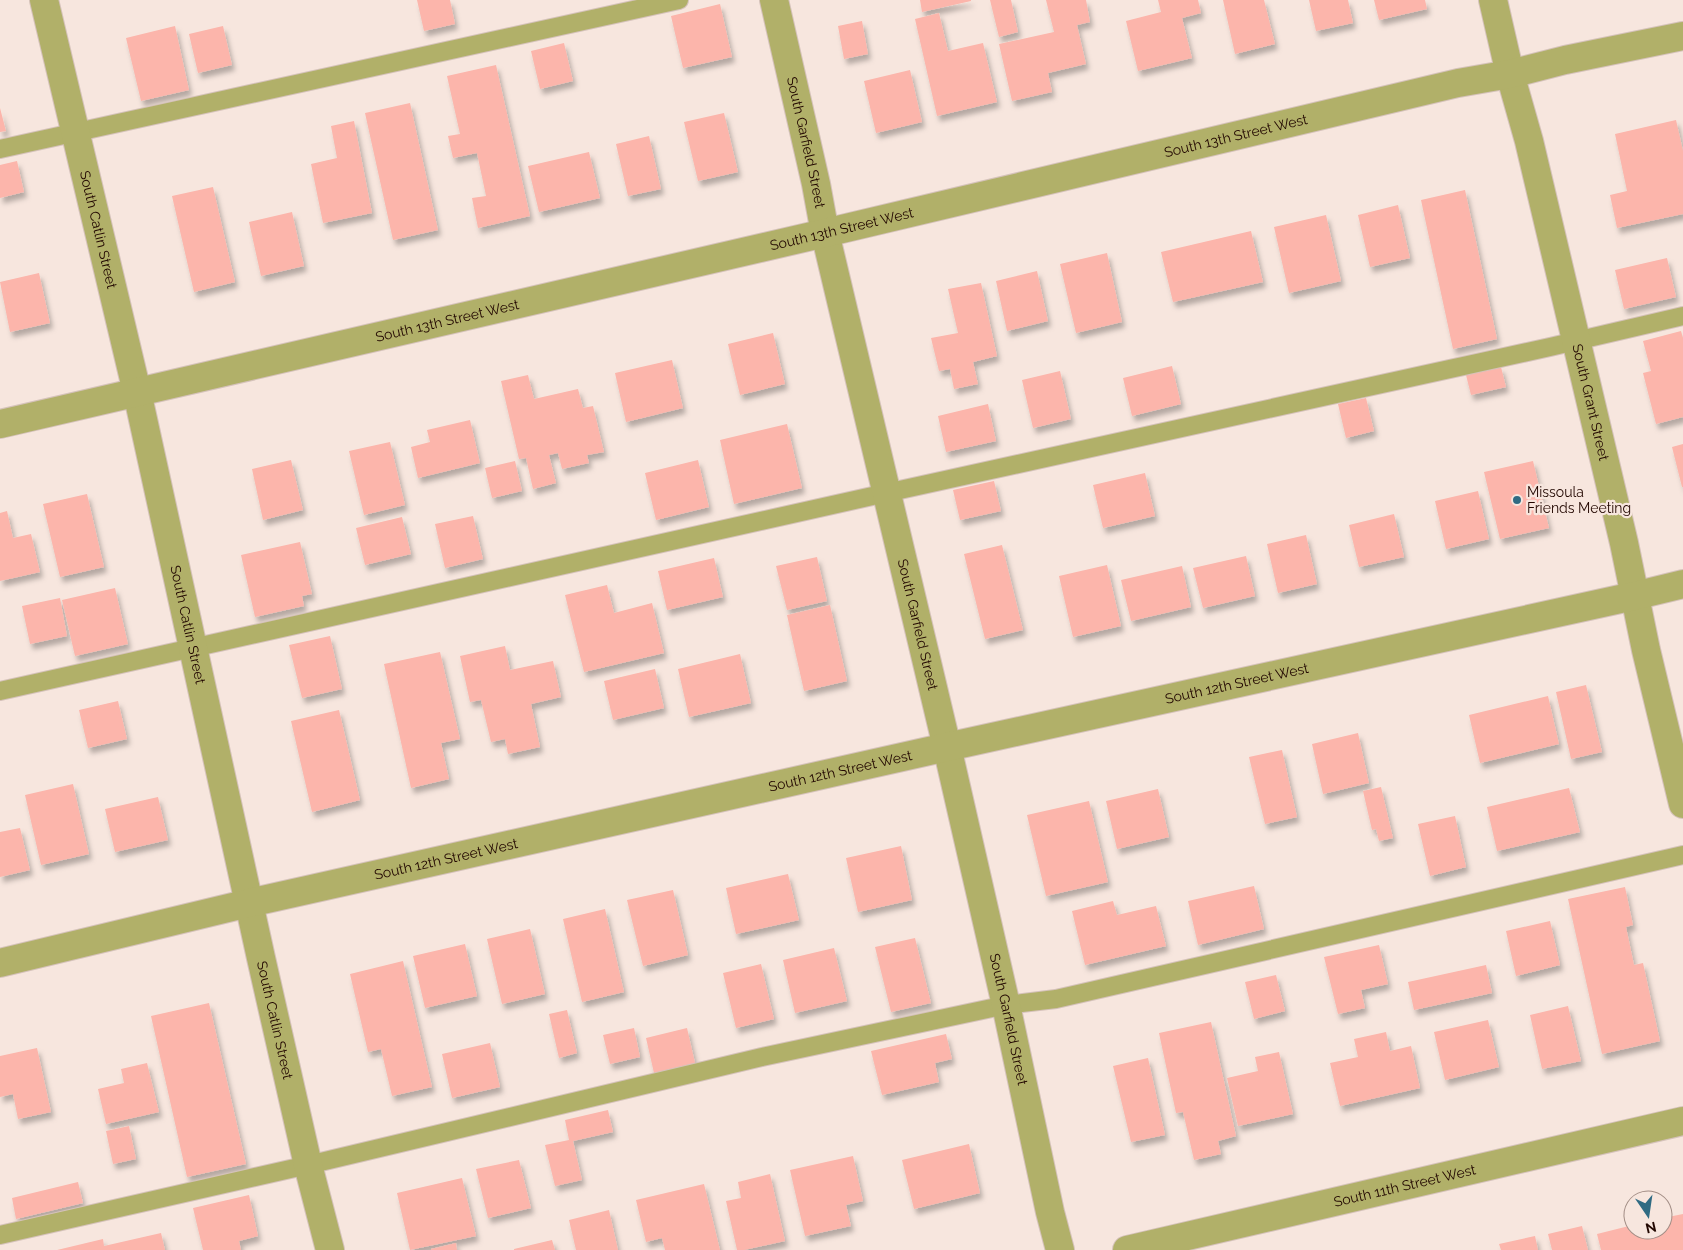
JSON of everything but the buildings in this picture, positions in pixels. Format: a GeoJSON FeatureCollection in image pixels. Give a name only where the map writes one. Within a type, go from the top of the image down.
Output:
{"type":"FeatureCollection","features":[{"type":"Feature","properties":{"kind":"street","name":"South Catlin Street"},"geometry":{"type":"LineString","coordinates":[[44,0],[137,392],[249,904],[308,1166],[330,1250]]}},
{"type":"Feature","properties":{"kind":"street","name":"South Garfield Street"},"geometry":{"type":"LineString","coordinates":[[774,0],[816,184],[825,233],[947,747],[1060,1250]]}},
{"type":"Feature","properties":{"kind":"street","name":"South Grant Street"},"geometry":{"type":"LineString","coordinates":[[1493,0],[1510,74],[1529,141],[1624,543],[1646,650],[1683,804]]}},
{"type":"Feature","properties":{"kind":"street","name":"South 13th Street West"},"geometry":{"type":"LineString","coordinates":[[0,424],[825,233],[1458,83],[1510,74],[1565,60],[1683,36]]}},
{"type":"Feature","properties":{"kind":"street","name":"South 12th Street West"},"geometry":{"type":"LineString","coordinates":[[0,963],[249,904],[1683,584]]}},
{"type":"Feature","properties":{"kind":"street","name":"South 11th Street West"},"geometry":{"type":"LineString","coordinates":[[1127,1250],[1683,1121]]}},
{"type":"Feature","properties":{"kind":"lane"},"geometry":{"type":"LineString","coordinates":[[0,149],[679,0]]}},
{"type":"Feature","properties":{"kind":"lane"},"geometry":{"type":"LineString","coordinates":[[0,691],[1683,316]]}},
{"type":"Feature","properties":{"kind":"lane"},"geometry":{"type":"LineString","coordinates":[[0,1235],[308,1166],[762,1057],[1006,1005],[1056,999],[1683,855]]}},
{"type":"Feature","properties":{"kind":"place","name":"Missoula Friends Meeting"},"geometry":{"type":"Point","coordinates":[1517,500]}}]}
